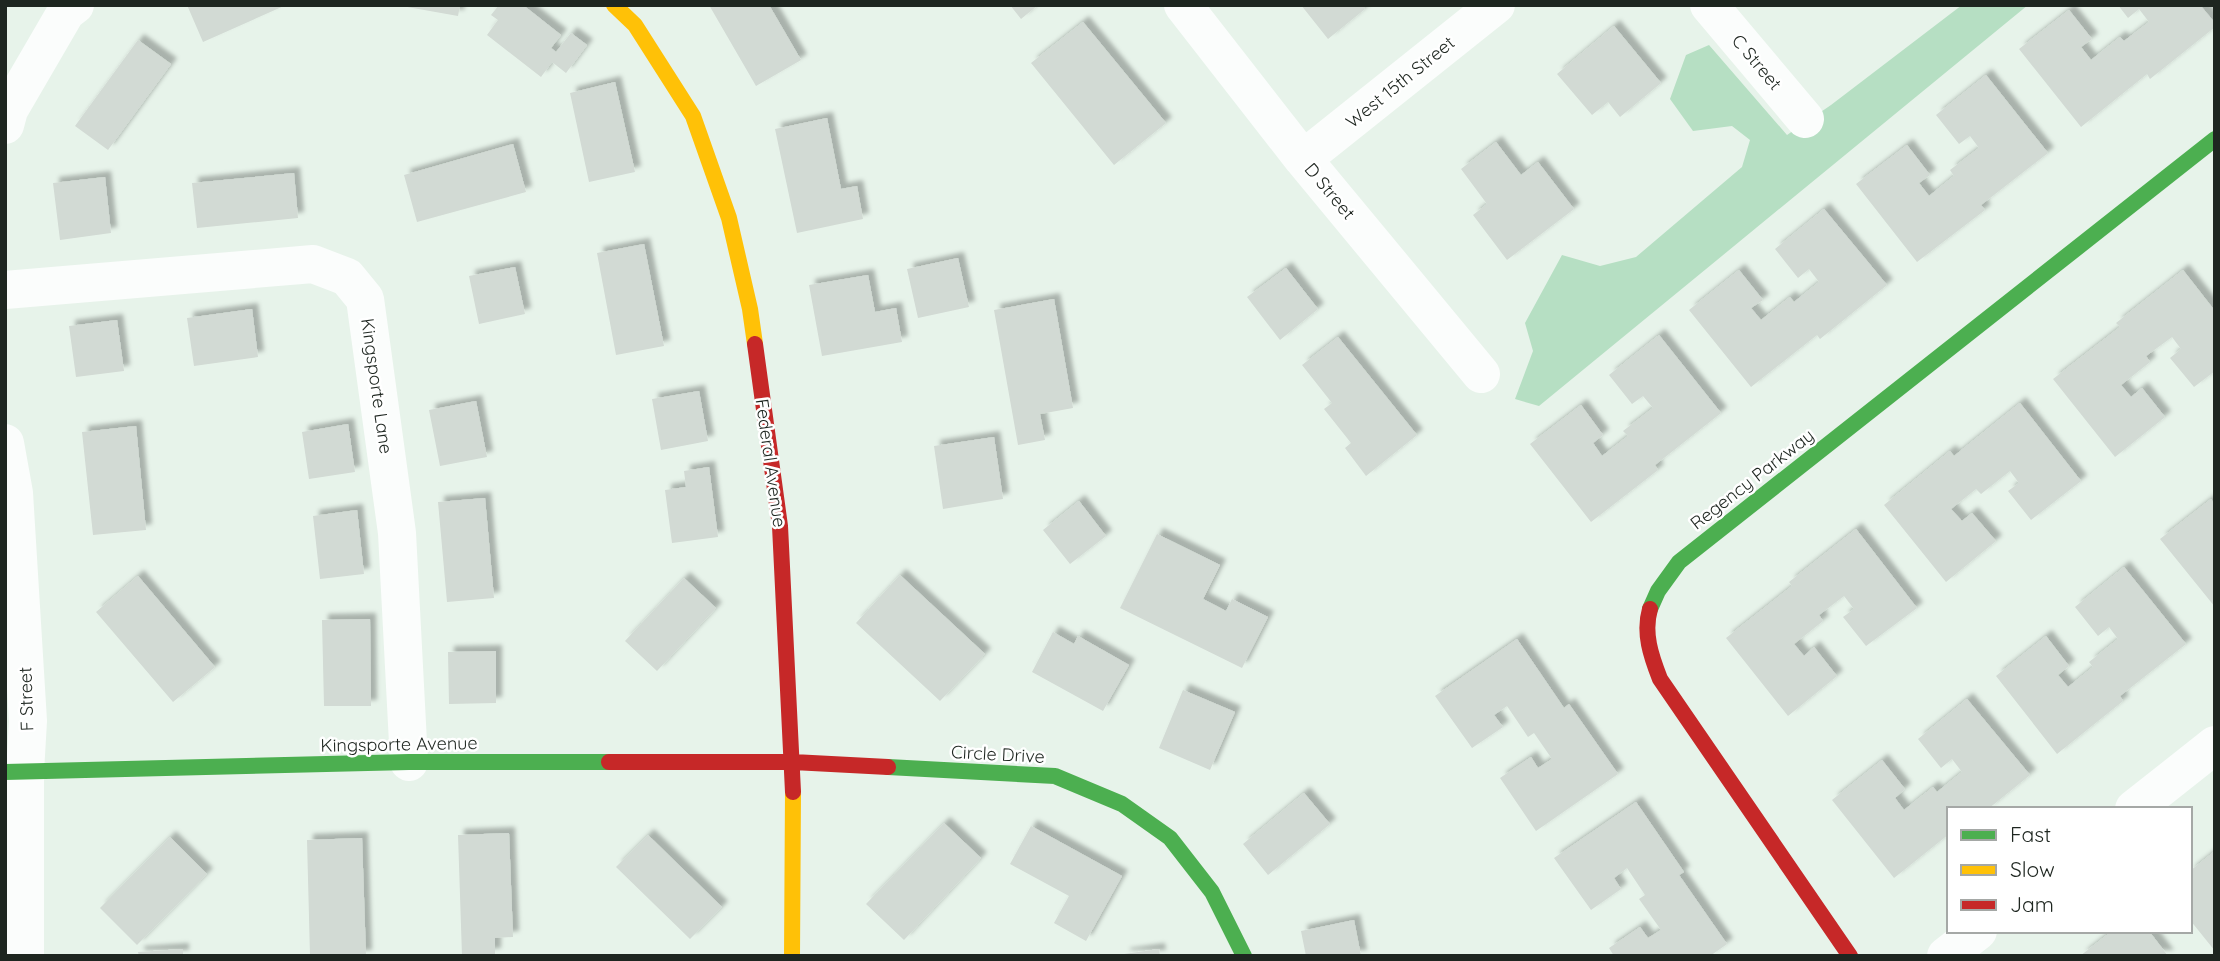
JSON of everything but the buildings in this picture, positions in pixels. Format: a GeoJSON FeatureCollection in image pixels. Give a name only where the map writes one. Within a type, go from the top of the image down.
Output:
{"type":"FeatureCollection","features":[{"type":"Feature","properties":{"kind":"street","name":"Federal Avenue"},"geometry":{"type":"LineString","coordinates":[[614,5],[635,25],[693,116],[729,218],[750,309],[780,526],[793,762],[792,956]]}},
{"type":"Feature","properties":{"kind":"street","name":"D Street"},"geometry":{"type":"LineString","coordinates":[[1183,5],[1303,159],[1481,374]]}},
{"type":"Feature","properties":{"kind":"street","name":"West 15th Street"},"geometry":{"type":"LineString","coordinates":[[1303,159],[1496,5]]}},
{"type":"Feature","properties":{"kind":"street","name":"C Street"},"geometry":{"type":"LineString","coordinates":[[1709,5],[1805,120]]}},
{"type":"Feature","properties":{"kind":"street"},"geometry":{"type":"LineString","coordinates":[[5,125],[9,110],[66,7]]}},
{"type":"Feature","properties":{"kind":"street","name":"Regency Parkway"},"geometry":{"type":"LineString","coordinates":[[1850,956],[1660,679],[1647,650],[1646,618],[1655,591],[1679,562],[2215,139]]}},
{"type":"Feature","properties":{"kind":"street","name":"Kingsporte Lane"},"geometry":{"type":"LineString","coordinates":[[5,290],[313,264],[347,277],[365,299],[397,533],[409,762]]}},
{"type":"Feature","properties":{"kind":"street","name":"F Street"},"geometry":{"type":"LineString","coordinates":[[5,443],[14,493],[29,721],[15,772],[25,956]]}},
{"type":"Feature","properties":{"kind":"street"},"geometry":{"type":"LineString","coordinates":[[2137,807],[2215,746]]}},
{"type":"Feature","properties":{"kind":"street","name":"Kingsporte Avenue"},"geometry":{"type":"LineString","coordinates":[[15,772],[409,762],[793,762]]}},
{"type":"Feature","properties":{"kind":"street","name":"Circle Drive"},"geometry":{"type":"LineString","coordinates":[[793,762],[1055,776],[1122,804],[1170,838],[1212,892],[1244,956]]}},
{"type":"Feature","properties":{"kind":"street"},"geometry":{"type":"LineString","coordinates":[[1946,956],[1975,933]]}},
{"type":"Feature","properties":{"kind":"green space"},"geometry":{"type":"Polygon","coordinates":[[[1962,5],[2028,5],[1539,406],[1515,399],[1533,351],[1525,323],[1562,255],[1600,266],[1636,257],[1742,167],[1750,140],[1732,126],[1693,131],[1670,99],[1686,55],[1709,45],[1787,135],[1831,105],[1962,5]]]}},
{"type":"Feature","properties":{"kind":"traffic: fast"},"geometry":{"type":"LineString","coordinates":[[1650,609],[1658,591],[1679,562],[2215,139]]}},
{"type":"Feature","properties":{"kind":"traffic: fast"},"geometry":{"type":"LineString","coordinates":[[5,772],[409,762],[609,762]]}},
{"type":"Feature","properties":{"kind":"traffic: fast"},"geometry":{"type":"LineString","coordinates":[[888,767],[1055,776],[1122,804],[1170,838],[1212,892],[1244,956]]}},
{"type":"Feature","properties":{"kind":"traffic: slow"},"geometry":{"type":"LineString","coordinates":[[614,5],[635,25],[693,116],[729,218],[750,309],[755,344]]}},
{"type":"Feature","properties":{"kind":"traffic: slow"},"geometry":{"type":"LineString","coordinates":[[792,956],[793,792]]}},
{"type":"Feature","properties":{"kind":"traffic: jam"},"geometry":{"type":"LineString","coordinates":[[755,344],[780,526],[793,792]]}},
{"type":"Feature","properties":{"kind":"traffic: jam"},"geometry":{"type":"LineString","coordinates":[[1650,609],[1648,636],[1660,679],[1850,956]]}},
{"type":"Feature","properties":{"kind":"traffic: jam"},"geometry":{"type":"LineString","coordinates":[[609,762],[793,762],[888,767]]}}]}
